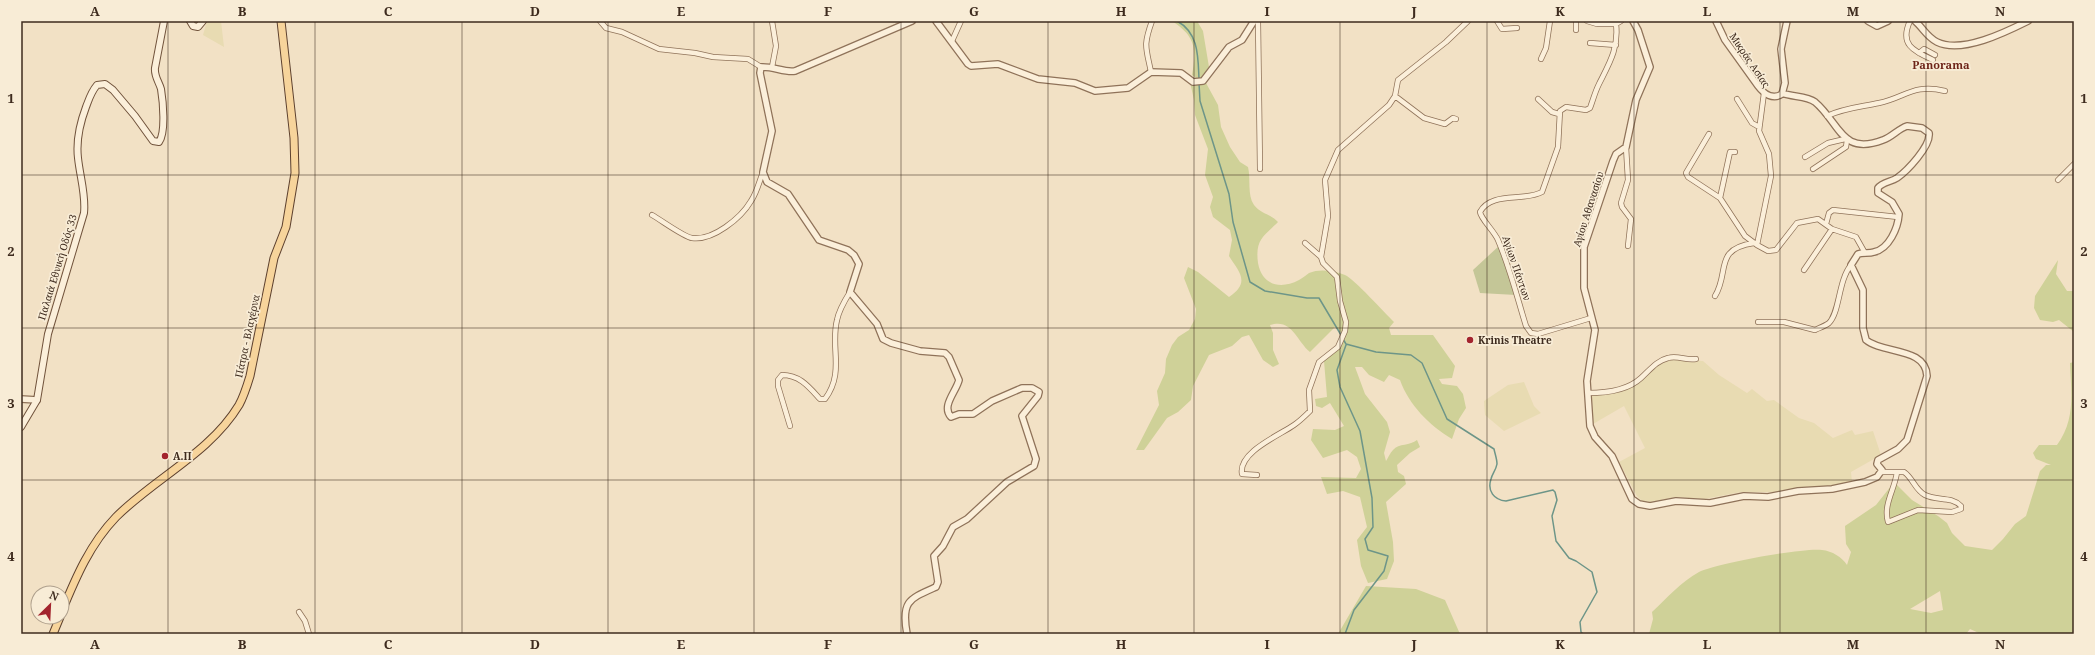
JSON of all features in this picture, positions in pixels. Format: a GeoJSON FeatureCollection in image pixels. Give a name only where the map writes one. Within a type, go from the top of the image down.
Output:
{"type":"FeatureCollection","features":[{"type":"Feature","properties":{"kind":"main road","name":"Παλαιά Εθνική Οδός 33"},"geometry":{"type":"LineString","coordinates":[[21,427],[37,400],[48,334],[84,213],[85,203],[78,156],[78,134],[84,114],[93,89],[97,85],[105,84],[113,90],[135,116],[153,141],[159,142],[163,131],[163,99],[154,74],[164,21]]}},
{"type":"Feature","properties":{"kind":"main road"},"geometry":{"type":"LineString","coordinates":[[190,21],[193,26],[198,27],[203,21]]}},
{"type":"Feature","properties":{"kind":"main road","name":"Πάτρα - Βλαχέρνα"},"geometry":{"type":"LineString","coordinates":[[70,592],[82,564],[101,534],[140,495],[190,457],[215,434],[239,404],[245,390],[250,376],[274,258],[286,227],[295,173],[294,138],[281,21]]}},
{"type":"Feature","properties":{"kind":"street"},"geometry":{"type":"LineString","coordinates":[[600,21],[606,28],[622,32],[659,49],[695,53],[713,57],[748,59],[761,67],[772,67],[787,71],[795,71],[912,21]]}},
{"type":"Feature","properties":{"kind":"street"},"geometry":{"type":"LineString","coordinates":[[772,21],[776,46],[772,67]]}},
{"type":"Feature","properties":{"kind":"street"},"geometry":{"type":"LineString","coordinates":[[936,21],[971,66],[998,64],[1038,79],[1075,83],[1094,91],[1128,88],[1151,72],[1181,73],[1198,82],[1229,47],[1242,40],[1254,21]]}},
{"type":"Feature","properties":{"kind":"street"},"geometry":{"type":"LineString","coordinates":[[952,41],[961,21]]}},
{"type":"Feature","properties":{"kind":"street"},"geometry":{"type":"LineString","coordinates":[[1151,72],[1145,45],[1152,21]]}},
{"type":"Feature","properties":{"kind":"street"},"geometry":{"type":"LineString","coordinates":[[1258,21],[1260,169]]}},
{"type":"Feature","properties":{"kind":"street"},"geometry":{"type":"LineString","coordinates":[[1257,475],[1242,474],[1242,470],[1250,454],[1295,425],[1310,411],[1309,390],[1319,362],[1338,347],[1345,331],[1346,322],[1340,301],[1337,277],[1323,263],[1321,257],[1328,216],[1325,180],[1330,164],[1338,150],[1389,105],[1395,96],[1398,80],[1446,42],[1468,21]]}},
{"type":"Feature","properties":{"kind":"street"},"geometry":{"type":"LineString","coordinates":[[1497,21],[1503,30],[1517,28]]}},
{"type":"Feature","properties":{"kind":"street"},"geometry":{"type":"LineString","coordinates":[[1541,59],[1546,48],[1550,21]]}},
{"type":"Feature","properties":{"kind":"street"},"geometry":{"type":"LineString","coordinates":[[1576,21],[1576,30]]}},
{"type":"Feature","properties":{"kind":"street"},"geometry":{"type":"LineString","coordinates":[[1538,99],[1552,112],[1559,114],[1561,109],[1566,107],[1589,109],[1598,85],[1610,63],[1616,45],[1618,23],[1597,24],[1587,21]]}},
{"type":"Feature","properties":{"kind":"street"},"geometry":{"type":"LineString","coordinates":[[1628,246],[1631,219],[1622,208],[1621,203],[1628,180],[1626,147],[1636,100],[1650,67],[1637,28],[1633,21]]}},
{"type":"Feature","properties":{"kind":"street","name":"Μικράς Ασίας"},"geometry":{"type":"LineString","coordinates":[[1716,21],[1726,40],[1764,94],[1759,127],[1760,135],[1769,154],[1771,176],[1756,244]]}},
{"type":"Feature","properties":{"kind":"street"},"geometry":{"type":"LineString","coordinates":[[1782,93],[1785,84],[1780,58],[1781,44],[1787,21]]}},
{"type":"Feature","properties":{"kind":"street"},"geometry":{"type":"LineString","coordinates":[[1868,21],[1877,26],[1888,21]]}},
{"type":"Feature","properties":{"kind":"street"},"geometry":{"type":"LineString","coordinates":[[1910,21],[1907,27],[1906,40],[1908,45],[1919,53],[1933,60]]}},
{"type":"Feature","properties":{"kind":"street"},"geometry":{"type":"LineString","coordinates":[[1915,21],[1930,38],[1936,42],[1949,44],[1994,38],[2020,23],[2028,21]]}},
{"type":"Feature","properties":{"kind":"street"},"geometry":{"type":"LineString","coordinates":[[1590,43],[1616,45]]}},
{"type":"Feature","properties":{"kind":"street"},"geometry":{"type":"LineString","coordinates":[[1919,53],[1924,49],[1935,55]]}},
{"type":"Feature","properties":{"kind":"street"},"geometry":{"type":"LineString","coordinates":[[652,215],[690,238],[702,238],[714,235],[751,202],[763,172],[772,131],[760,78],[761,67]]}},
{"type":"Feature","properties":{"kind":"street"},"geometry":{"type":"LineString","coordinates":[[1827,116],[1848,108],[1884,102],[1910,92],[1925,89],[1945,91]]}},
{"type":"Feature","properties":{"kind":"street"},"geometry":{"type":"LineString","coordinates":[[1764,94],[1776,96],[1782,93],[1813,101],[1846,139],[1846,147],[1813,169]]}},
{"type":"Feature","properties":{"kind":"street"},"geometry":{"type":"LineString","coordinates":[[1395,96],[1428,120],[1445,124],[1453,118],[1456,119]]}},
{"type":"Feature","properties":{"kind":"street"},"geometry":{"type":"LineString","coordinates":[[1737,99],[1752,123],[1759,127]]}},
{"type":"Feature","properties":{"kind":"street","name":"Αγίων Πάντων"},"geometry":{"type":"LineString","coordinates":[[1559,114],[1558,147],[1542,192],[1534,195],[1493,201],[1484,206],[1480,215],[1494,232],[1503,251],[1526,326],[1531,333],[1538,334],[1591,318]]}},
{"type":"Feature","properties":{"kind":"street"},"geometry":{"type":"LineString","coordinates":[[1758,322],[1784,322],[1815,330],[1829,322],[1835,312],[1843,278],[1858,254],[1874,252],[1885,247],[1892,234],[1898,217],[1895,206],[1878,193],[1878,188],[1882,184],[1899,177],[1910,166],[1928,141],[1929,133],[1922,128],[1910,125],[1902,128],[1887,139],[1876,142],[1861,144],[1846,139],[1828,143],[1805,157]]}},
{"type":"Feature","properties":{"kind":"street"},"geometry":{"type":"LineString","coordinates":[[1709,134],[1686,173],[1688,177],[1720,198],[1745,236],[1766,251],[1776,250],[1784,242],[1792,227],[1802,220],[1819,220],[1832,229],[1856,237],[1865,253]]}},
{"type":"Feature","properties":{"kind":"street","name":"Αγίου Αθανασίου"},"geometry":{"type":"LineString","coordinates":[[1626,147],[1616,154],[1613,161],[1584,247],[1584,288],[1595,337],[1587,381],[1590,426],[1595,437],[1612,456],[1632,498],[1643,505],[1680,501],[1710,503],[1744,496],[1768,497],[1798,491],[1832,489],[1874,479],[1882,472]]}},
{"type":"Feature","properties":{"kind":"street"},"geometry":{"type":"LineString","coordinates":[[1720,198],[1730,152],[1735,152]]}},
{"type":"Feature","properties":{"kind":"street"},"geometry":{"type":"LineString","coordinates":[[2058,180],[2074,164]]}},
{"type":"Feature","properties":{"kind":"street"},"geometry":{"type":"LineString","coordinates":[[763,172],[769,185],[788,194],[819,240],[848,250],[854,255],[859,264],[850,292],[837,320],[837,368],[832,388],[825,399],[820,399],[807,384],[789,375],[782,375],[778,380],[778,386],[790,426]]}},
{"type":"Feature","properties":{"kind":"street"},"geometry":{"type":"LineString","coordinates":[[1826,224],[1829,213],[1833,210],[1898,217]]}},
{"type":"Feature","properties":{"kind":"street"},"geometry":{"type":"LineString","coordinates":[[1804,270],[1832,229]]}},
{"type":"Feature","properties":{"kind":"street"},"geometry":{"type":"LineString","coordinates":[[1305,243],[1321,257]]}},
{"type":"Feature","properties":{"kind":"street"},"geometry":{"type":"LineString","coordinates":[[1715,296],[1718,290],[1721,270],[1728,255],[1741,245],[1756,244]]}},
{"type":"Feature","properties":{"kind":"street"},"geometry":{"type":"LineString","coordinates":[[1851,265],[1863,290],[1863,328],[1866,340],[1917,359],[1925,366],[1927,370],[1924,388],[1915,409],[1908,436],[1900,447],[1878,460],[1877,464],[1882,472],[1897,472],[1906,473],[1918,491],[1926,496],[1954,501],[1961,506],[1961,509],[1952,512],[1918,510],[1888,522],[1886,509],[1894,487],[1897,472]]}},
{"type":"Feature","properties":{"kind":"street"},"geometry":{"type":"LineString","coordinates":[[850,292],[877,324],[882,339],[920,351],[945,353],[949,357],[959,380],[948,406],[948,412],[951,417],[959,414],[973,414],[992,401],[1022,388],[1032,388],[1039,392],[1038,396],[1022,416],[1036,459],[1034,466],[1007,482],[967,519],[953,527],[943,546],[934,556],[938,582],[936,587],[913,597],[908,604],[905,620],[906,634]]}},
{"type":"Feature","properties":{"kind":"street"},"geometry":{"type":"LineString","coordinates":[[1588,393],[1608,393],[1624,388],[1642,378],[1651,367],[1670,357],[1696,359]]}},
{"type":"Feature","properties":{"kind":"street"},"geometry":{"type":"LineString","coordinates":[[21,399],[37,400]]}},
{"type":"Feature","properties":{"kind":"street"},"geometry":{"type":"LineString","coordinates":[[299,612],[305,621],[309,634]]}},
{"type":"Feature","properties":{"kind":"shaded area"},"geometry":{"type":"Polygon","coordinates":[[[207,21],[221,21],[224,47],[203,35],[207,21]]]}},
{"type":"Feature","properties":{"kind":"shaded area"},"geometry":{"type":"Polygon","coordinates":[[[1673,359],[1703,361],[1719,375],[1747,393],[1752,389],[1767,401],[1774,400],[1799,418],[1814,423],[1833,438],[1852,430],[1855,435],[1873,431],[1881,455],[1851,472],[1852,482],[1839,485],[1774,492],[1741,492],[1704,499],[1676,497],[1651,502],[1642,501],[1637,496],[1619,462],[1645,448],[1624,406],[1593,424],[1592,395],[1606,394],[1622,390],[1655,366],[1673,359]]]}},
{"type":"Feature","properties":{"kind":"shaded area"},"geometry":{"type":"Polygon","coordinates":[[[1524,382],[1534,406],[1541,413],[1504,431],[1485,415],[1484,401],[1508,385],[1524,382]]]}},
{"type":"Feature","properties":{"kind":"green space"},"geometry":{"type":"Polygon","coordinates":[[[1172,21],[1197,21],[1203,31],[1209,67],[1202,77],[1196,78],[1192,75],[1194,66],[1194,50],[1190,38],[1186,32],[1172,21]]]}},
{"type":"Feature","properties":{"kind":"green space"},"geometry":{"type":"Polygon","coordinates":[[[1190,82],[1202,85],[1206,83],[1218,105],[1221,127],[1230,147],[1240,162],[1248,167],[1250,192],[1254,205],[1278,222],[1264,236],[1259,244],[1257,255],[1258,263],[1263,276],[1273,284],[1285,285],[1300,279],[1313,271],[1332,271],[1345,275],[1362,289],[1394,322],[1389,328],[1391,335],[1433,335],[1455,366],[1452,378],[1439,379],[1442,384],[1457,386],[1463,394],[1466,408],[1459,419],[1452,439],[1435,427],[1421,414],[1409,398],[1400,380],[1389,375],[1384,382],[1369,375],[1362,367],[1355,367],[1365,394],[1387,422],[1390,432],[1384,453],[1386,461],[1392,451],[1398,446],[1417,440],[1420,447],[1410,453],[1397,465],[1398,472],[1404,476],[1406,484],[1386,502],[1393,542],[1394,561],[1387,579],[1368,583],[1361,566],[1357,540],[1367,527],[1360,497],[1343,491],[1327,494],[1321,477],[1356,478],[1361,469],[1357,457],[1347,450],[1323,458],[1311,440],[1313,429],[1335,430],[1344,426],[1330,403],[1322,408],[1316,406],[1315,399],[1327,397],[1324,361],[1342,341],[1341,333],[1335,327],[1310,352],[1289,327],[1277,324],[1270,325],[1273,333],[1273,350],[1279,364],[1273,367],[1263,360],[1249,335],[1242,337],[1232,346],[1209,355],[1193,386],[1191,400],[1178,412],[1167,418],[1144,450],[1136,450],[1159,405],[1157,391],[1165,373],[1166,359],[1172,345],[1178,337],[1189,330],[1195,319],[1196,309],[1184,278],[1188,267],[1198,272],[1229,297],[1240,287],[1241,282],[1239,272],[1229,256],[1232,240],[1230,230],[1213,217],[1210,207],[1213,197],[1205,175],[1208,149],[1195,115],[1194,100],[1190,82]]]}},
{"type":"Feature","properties":{"kind":"green space"},"geometry":{"type":"Polygon","coordinates":[[[1500,245],[1516,295],[1480,293],[1473,270],[1500,245]]]}},
{"type":"Feature","properties":{"kind":"green space"},"geometry":{"type":"Polygon","coordinates":[[[2058,260],[2056,274],[2067,291],[2074,291],[2074,332],[2059,320],[2053,322],[2040,320],[2034,308],[2035,296],[2058,260]]]}},
{"type":"Feature","properties":{"kind":"green space"},"geometry":{"type":"Polygon","coordinates":[[[2074,362],[2074,634],[1981,634],[1970,629],[1966,634],[1649,634],[1653,619],[1652,612],[1674,590],[1699,572],[1722,565],[1760,557],[1812,550],[1822,550],[1833,553],[1840,557],[1847,565],[1851,552],[1846,544],[1845,526],[1876,505],[1891,486],[1896,484],[1912,500],[1947,523],[1952,533],[1965,546],[1992,550],[2015,524],[2026,516],[2040,471],[2046,465],[2051,465],[2036,459],[2033,453],[2039,445],[2057,445],[2063,435],[2070,415],[2071,405],[2070,363],[2074,362]],[[1940,591],[1910,609],[1931,613],[1943,610],[1940,591]]]}},
{"type":"Feature","properties":{"kind":"green space"},"geometry":{"type":"Polygon","coordinates":[[[1366,586],[1416,589],[1445,600],[1460,634],[1338,634],[1366,586]]]}},
{"type":"Feature","properties":{"kind":"waterway"},"geometry":{"type":"LineString","coordinates":[[1177,21],[1190,32],[1196,46],[1199,79]]}},
{"type":"Feature","properties":{"kind":"waterway"},"geometry":{"type":"LineString","coordinates":[[1199,83],[1200,101],[1229,194],[1233,222],[1250,282],[1265,291],[1307,298],[1319,298],[1341,335]]}},
{"type":"Feature","properties":{"kind":"waterway"},"geometry":{"type":"LineString","coordinates":[[1343,339],[1346,344],[1376,352],[1411,355],[1422,363],[1447,419],[1494,449],[1497,464],[1490,487],[1492,494],[1495,497],[1506,501],[1553,490],[1555,492],[1557,500],[1552,516],[1556,541],[1569,558],[1592,572],[1597,592],[1580,622],[1581,632],[1583,634]]}},
{"type":"Feature","properties":{"kind":"waterway"},"geometry":{"type":"LineString","coordinates":[[1345,634],[1354,610],[1384,571],[1388,556],[1368,550],[1365,539],[1373,527],[1372,498],[1360,431],[1340,387],[1337,370],[1346,345]]}},
{"type":"Feature","properties":{"kind":"place","name":"Krinis Theatre"},"geometry":{"type":"Point","coordinates":[1470,340]}},
{"type":"Feature","properties":{"kind":"place","name":"Α.Π"},"geometry":{"type":"Point","coordinates":[165,456]}},
{"type":"Feature","properties":{"kind":"district","name":"Panorama"},"geometry":{"type":"Point","coordinates":[1941,65]}}]}
